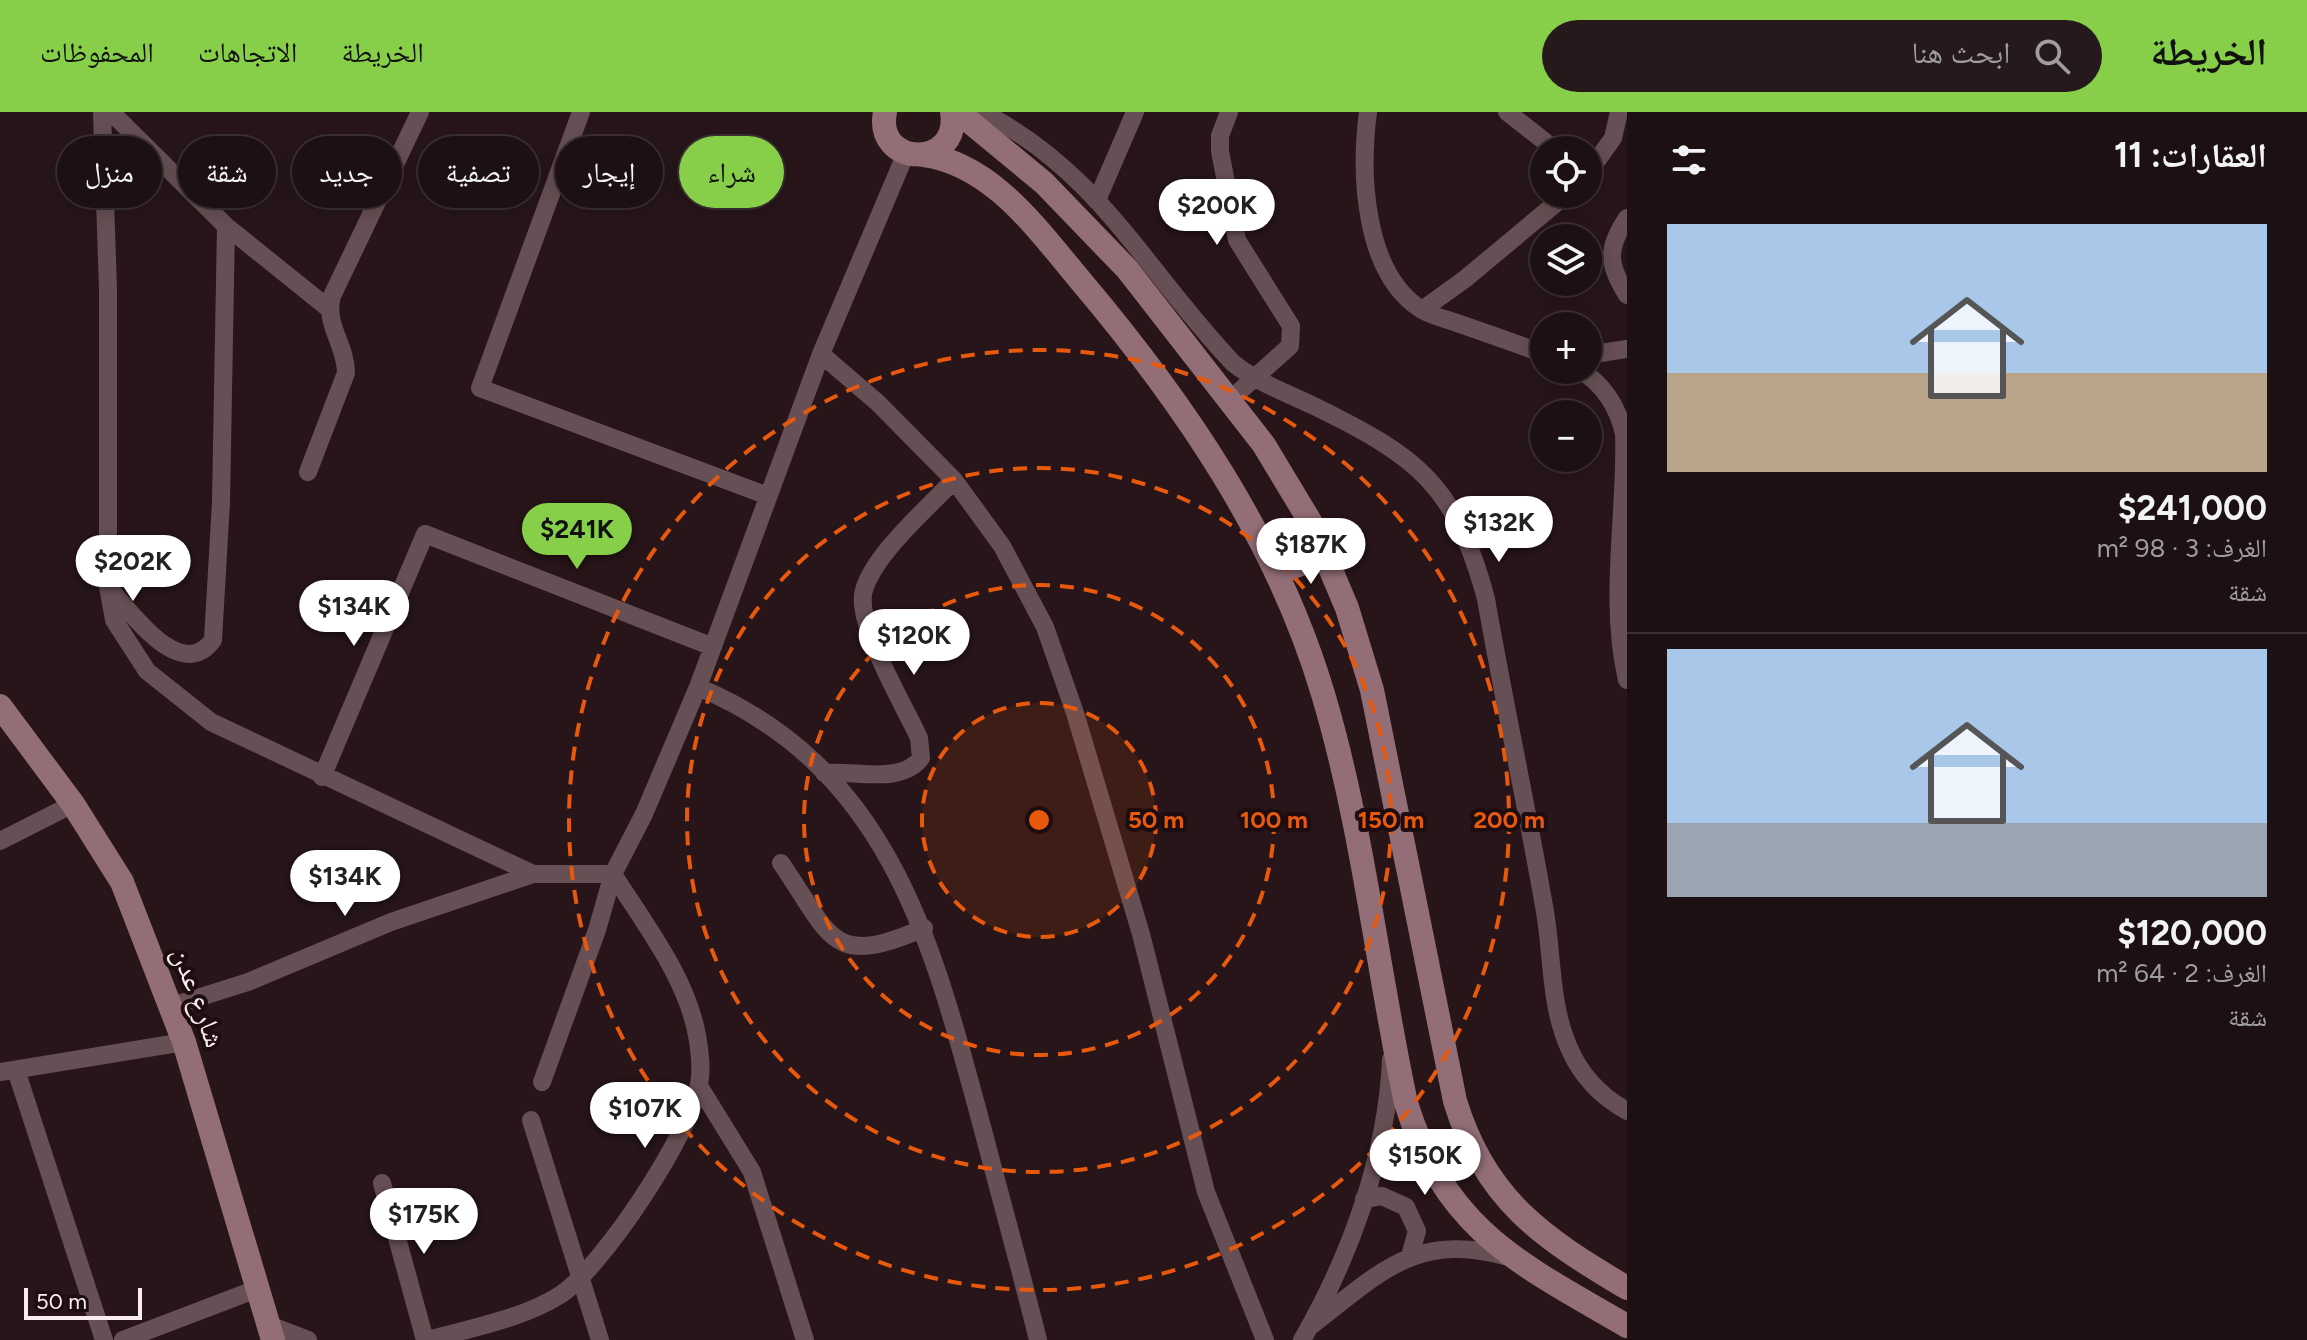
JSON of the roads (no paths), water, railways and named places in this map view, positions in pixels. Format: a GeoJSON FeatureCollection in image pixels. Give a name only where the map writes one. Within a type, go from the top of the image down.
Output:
{"type":"FeatureCollection","features":[{"type":"Feature","properties":{"kind":"street"},"geometry":{"type":"LineString","coordinates":[[102,112],[108,289],[108,587],[114,620],[122,637],[147,671],[211,722],[533,874]]}},
{"type":"Feature","properties":{"kind":"street"},"geometry":{"type":"LineString","coordinates":[[111,112],[226,226],[328,308]]}},
{"type":"Feature","properties":{"kind":"street"},"geometry":{"type":"LineString","coordinates":[[308,472],[346,373],[345,358],[329,320],[328,308],[420,112]]}},
{"type":"Feature","properties":{"kind":"street"},"geometry":{"type":"LineString","coordinates":[[581,112],[480,388],[768,496]]}},
{"type":"Feature","properties":{"kind":"street"},"geometry":{"type":"LineString","coordinates":[[542,1082],[597,930],[613,874],[644,814],[698,687],[821,354],[915,154],[947,141],[955,112],[1044,183],[1101,240],[1231,399],[1264,445],[1326,554],[1347,608],[1372,690],[1455,1101],[1471,1145],[1494,1185],[1538,1231],[1627,1288]]}},
{"type":"Feature","properties":{"kind":"street"},"geometry":{"type":"LineString","coordinates":[[982,112],[1036,144],[1098,198],[1216,345],[1254,380],[1353,426],[1402,454],[1429,476],[1452,510],[1474,554],[1486,599],[1545,909],[1558,1013],[1569,1049],[1580,1068],[1592,1085],[1627,1111]]}},
{"type":"Feature","properties":{"kind":"street"},"geometry":{"type":"LineString","coordinates":[[1098,198],[1135,112]]}},
{"type":"Feature","properties":{"kind":"street"},"geometry":{"type":"LineString","coordinates":[[1229,112],[1220,136],[1220,151],[1237,240],[1291,326],[1293,335],[1290,346],[1231,399]]}},
{"type":"Feature","properties":{"kind":"street"},"geometry":{"type":"LineString","coordinates":[[1368,112],[1364,186],[1374,235],[1392,277],[1422,310],[1530,349]]}},
{"type":"Feature","properties":{"kind":"street"},"geometry":{"type":"LineString","coordinates":[[1507,112],[1538,136]]}},
{"type":"Feature","properties":{"kind":"street"},"geometry":{"type":"LineString","coordinates":[[1602,150],[1613,138],[1619,112]]}},
{"type":"Feature","properties":{"kind":"street"},"geometry":{"type":"LineString","coordinates":[[878,117],[892,143],[915,154],[955,161],[988,180],[1086,286],[1140,353],[1208,450],[1278,573],[1309,650],[1336,740],[1406,1103],[1434,1171],[1460,1209],[1509,1257],[1627,1326]]}},
{"type":"Feature","properties":{"kind":"street"},"geometry":{"type":"LineString","coordinates":[[1422,310],[1465,279],[1550,208]]}},
{"type":"Feature","properties":{"kind":"street"},"geometry":{"type":"LineString","coordinates":[[1627,218],[1613,244],[1611,264],[1627,295]]}},
{"type":"Feature","properties":{"kind":"street"},"geometry":{"type":"LineString","coordinates":[[108,587],[160,643],[180,653],[195,654],[208,648],[213,640],[221,502],[226,226]]}},
{"type":"Feature","properties":{"kind":"street"},"geometry":{"type":"LineString","coordinates":[[1602,353],[1627,349]]}},
{"type":"Feature","properties":{"kind":"street"},"geometry":{"type":"LineString","coordinates":[[821,354],[878,403],[954,480],[1002,546],[1045,627],[1075,713],[1141,934],[1206,1192],[1265,1340]]}},
{"type":"Feature","properties":{"kind":"street"},"geometry":{"type":"LineString","coordinates":[[1597,384],[1614,406],[1626,435],[1621,625],[1627,680]]}},
{"type":"Feature","properties":{"kind":"street"},"geometry":{"type":"LineString","coordinates":[[824,773],[892,774],[907,771],[921,758],[919,738],[866,620],[862,593],[886,554],[954,480]]}},
{"type":"Feature","properties":{"kind":"street"},"geometry":{"type":"LineString","coordinates":[[322,777],[425,534],[713,647]]}},
{"type":"Feature","properties":{"kind":"street"},"geometry":{"type":"LineString","coordinates":[[1278,573],[1326,554]]}},
{"type":"Feature","properties":{"kind":"street"},"geometry":{"type":"LineString","coordinates":[[698,687],[760,719],[824,773],[864,818],[897,870],[924,928],[953,1014],[1038,1340]]}},
{"type":"Feature","properties":{"kind":"street","name":"شارع عدن"},"geometry":{"type":"LineString","coordinates":[[0,706],[73,804],[122,882],[184,1042],[271,1332]]}},
{"type":"Feature","properties":{"kind":"street"},"geometry":{"type":"LineString","coordinates":[[0,841],[73,804]]}},
{"type":"Feature","properties":{"kind":"street"},"geometry":{"type":"LineString","coordinates":[[781,863],[825,927],[840,943],[866,949],[924,928]]}},
{"type":"Feature","properties":{"kind":"street"},"geometry":{"type":"LineString","coordinates":[[172,1006],[248,982],[391,922],[533,874],[613,874]]}},
{"type":"Feature","properties":{"kind":"street"},"geometry":{"type":"LineString","coordinates":[[382,1183],[427,1340],[533,1307],[579,1281],[646,1189],[676,1140],[699,1086],[698,1038],[684,995],[664,954],[613,874]]}},
{"type":"Feature","properties":{"kind":"street"},"geometry":{"type":"LineString","coordinates":[[1306,1333],[1364,1199],[1382,1131],[1392,1033]]}},
{"type":"Feature","properties":{"kind":"street"},"geometry":{"type":"LineString","coordinates":[[104,1340],[8,1071],[184,1042]]}},
{"type":"Feature","properties":{"kind":"street"},"geometry":{"type":"LineString","coordinates":[[699,1086],[752,1172],[805,1340]]}},
{"type":"Feature","properties":{"kind":"street"},"geometry":{"type":"LineString","coordinates":[[531,1120],[600,1340]]}},
{"type":"Feature","properties":{"kind":"street"},"geometry":{"type":"LineString","coordinates":[[1364,1199],[1391,1197],[1412,1214],[1417,1231],[1410,1256]]}},
{"type":"Feature","properties":{"kind":"street"},"geometry":{"type":"LineString","coordinates":[[1306,1333],[1393,1263],[1410,1256],[1461,1249],[1509,1257]]}},
{"type":"Feature","properties":{"kind":"street"},"geometry":{"type":"LineString","coordinates":[[123,1340],[257,1289]]}},
{"type":"Feature","properties":{"kind":"street"},"geometry":{"type":"LineString","coordinates":[[271,1332],[308,1340]]}}]}
